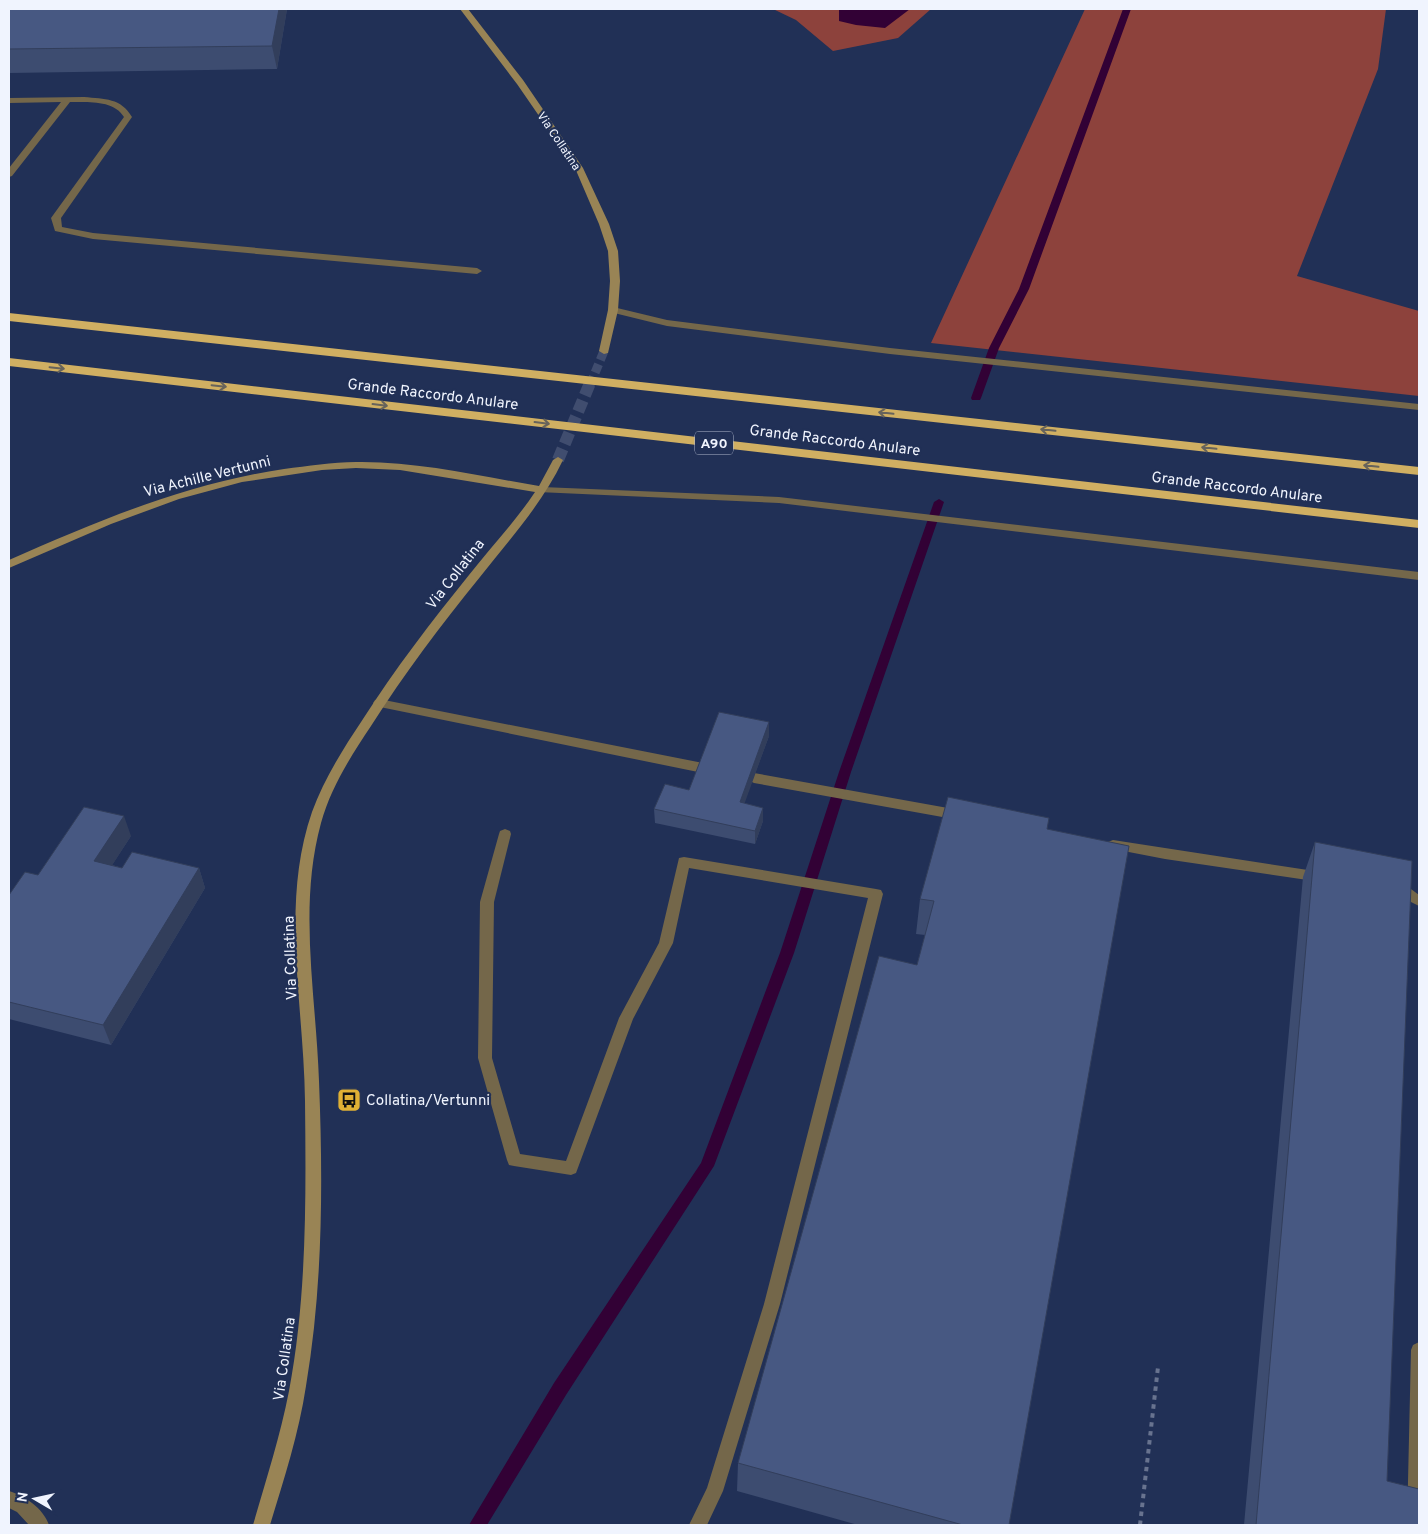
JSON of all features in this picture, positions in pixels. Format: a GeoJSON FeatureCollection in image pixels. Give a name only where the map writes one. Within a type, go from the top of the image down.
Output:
{"type":"FeatureCollection","features":[{"type":"Feature","properties":{"kind":"highway","name":"Grande Raccordo Anulare"},"geometry":{"type":"LineString","coordinates":[[9,316],[1419,471]]}},
{"type":"Feature","properties":{"kind":"highway","name":"Grande Raccordo Anulare"},"geometry":{"type":"LineString","coordinates":[[9,362],[1419,524]]}},
{"type":"Feature","properties":{"kind":"street","name":"Via Collatina"},"geometry":{"type":"LineString","coordinates":[[464,9],[520,82],[579,168],[604,224],[613,252],[615,281],[613,310],[604,351]]}},
{"type":"Feature","properties":{"kind":"street","name":"Via Collatina"},"geometry":{"type":"LineString","coordinates":[[262,1525],[292,1413],[303,1344],[312,1262],[314,1223],[312,1077],[304,928],[304,884],[308,846],[315,820],[349,750],[379,703],[420,644],[542,490],[558,460]]}},
{"type":"Feature","properties":{"kind":"street","name":"Via Achille Vertunni"},"geometry":{"type":"LineString","coordinates":[[9,564],[106,521],[159,502],[242,480],[322,467],[356,465],[400,467],[542,490]]}},
{"type":"Feature","properties":{"kind":"lane"},"geometry":{"type":"LineString","coordinates":[[9,100],[109,102],[121,107],[128,117],[56,218],[58,229],[93,236],[477,271]]}},
{"type":"Feature","properties":{"kind":"lane"},"geometry":{"type":"LineString","coordinates":[[9,174],[67,100]]}},
{"type":"Feature","properties":{"kind":"lane"},"geometry":{"type":"LineString","coordinates":[[9,160],[20,161]]}},
{"type":"Feature","properties":{"kind":"lane"},"geometry":{"type":"LineString","coordinates":[[613,310],[667,323],[976,360],[1419,407]]}},
{"type":"Feature","properties":{"kind":"lane"},"geometry":{"type":"LineString","coordinates":[[542,490],[779,500],[1419,576]]}},
{"type":"Feature","properties":{"kind":"lane"},"geometry":{"type":"LineString","coordinates":[[379,703],[703,768]]}},
{"type":"Feature","properties":{"kind":"lane"},"geometry":{"type":"LineString","coordinates":[[754,778],[968,817]]}},
{"type":"Feature","properties":{"kind":"lane"},"geometry":{"type":"LineString","coordinates":[[505,834],[487,902],[485,1058],[514,1160],[571,1168],[626,1018],[666,943],[684,862],[876,894],[772,1304],[715,1491],[698,1525]]}},
{"type":"Feature","properties":{"kind":"lane"},"geometry":{"type":"LineString","coordinates":[[1103,843],[1161,855],[1265,867],[1331,879]]}},
{"type":"Feature","properties":{"kind":"lane"},"geometry":{"type":"LineString","coordinates":[[1378,888],[1406,893],[1419,901]]}},
{"type":"Feature","properties":{"kind":"lane"},"geometry":{"type":"LineString","coordinates":[[1415,1525],[1419,1350]]}},
{"type":"Feature","properties":{"kind":"lane"},"geometry":{"type":"LineString","coordinates":[[9,1499],[24,1506],[41,1525]]}},
{"type":"Feature","properties":{"kind":"path"},"geometry":{"type":"LineString","coordinates":[[1140,1525],[1158,1366]]}},
{"type":"Feature","properties":{"kind":"shaded area"},"geometry":{"type":"Polygon","coordinates":[[[773,9],[931,9],[898,38],[833,51],[796,20],[773,9]]]}},
{"type":"Feature","properties":{"kind":"shaded area"},"geometry":{"type":"Polygon","coordinates":[[[839,9],[910,9],[885,28],[839,21],[839,9]]]}},
{"type":"Feature","properties":{"kind":"shaded area"},"geometry":{"type":"Polygon","coordinates":[[[1085,9],[1386,9],[1378,69],[1297,276],[1419,311],[1419,396],[931,343],[1085,9]]]}},
{"type":"Feature","properties":{"kind":"building"},"geometry":{"type":"Polygon","coordinates":[[[9,9],[279,9],[272,46],[9,49],[9,9]]]}},
{"type":"Feature","properties":{"kind":"building"},"geometry":{"type":"Polygon","coordinates":[[[719,712],[769,722],[740,802],[763,808],[755,831],[654,809],[665,784],[689,790],[719,712]]]}},
{"type":"Feature","properties":{"kind":"building"},"geometry":{"type":"Polygon","coordinates":[[[948,797],[1049,818],[1047,829],[1129,846],[1009,1525],[963,1525],[738,1463],[879,956],[917,965],[934,901],[920,899],[948,797]]]}},
{"type":"Feature","properties":{"kind":"building"},"geometry":{"type":"Polygon","coordinates":[[[84,807],[124,816],[94,861],[122,868],[132,852],[199,868],[103,1025],[9,1002],[9,895],[25,872],[38,875],[84,807]]]}},
{"type":"Feature","properties":{"kind":"building"},"geometry":{"type":"Polygon","coordinates":[[[1315,842],[1412,861],[1387,1481],[1419,1489],[1419,1525],[1256,1525],[1315,842]]]}},
{"type":"Feature","properties":{"kind":"waterway"},"geometry":{"type":"LineString","coordinates":[[976,398],[994,348],[1024,289],[1127,9]]}},
{"type":"Feature","properties":{"kind":"waterway"},"geometry":{"type":"LineString","coordinates":[[477,1525],[560,1389],[707,1166],[787,953],[845,772],[939,502]]}},
{"type":"Feature","properties":{"kind":"tunnel"},"geometry":{"type":"LineString","coordinates":[[590,385],[604,351]]}},
{"type":"Feature","properties":{"kind":"tunnel"},"geometry":{"type":"LineString","coordinates":[[558,460],[590,383]]}},
{"type":"Feature","properties":{"kind":"place","name":"Collatina/Vertunni"},"geometry":{"type":"Point","coordinates":[349,1100]}}]}
